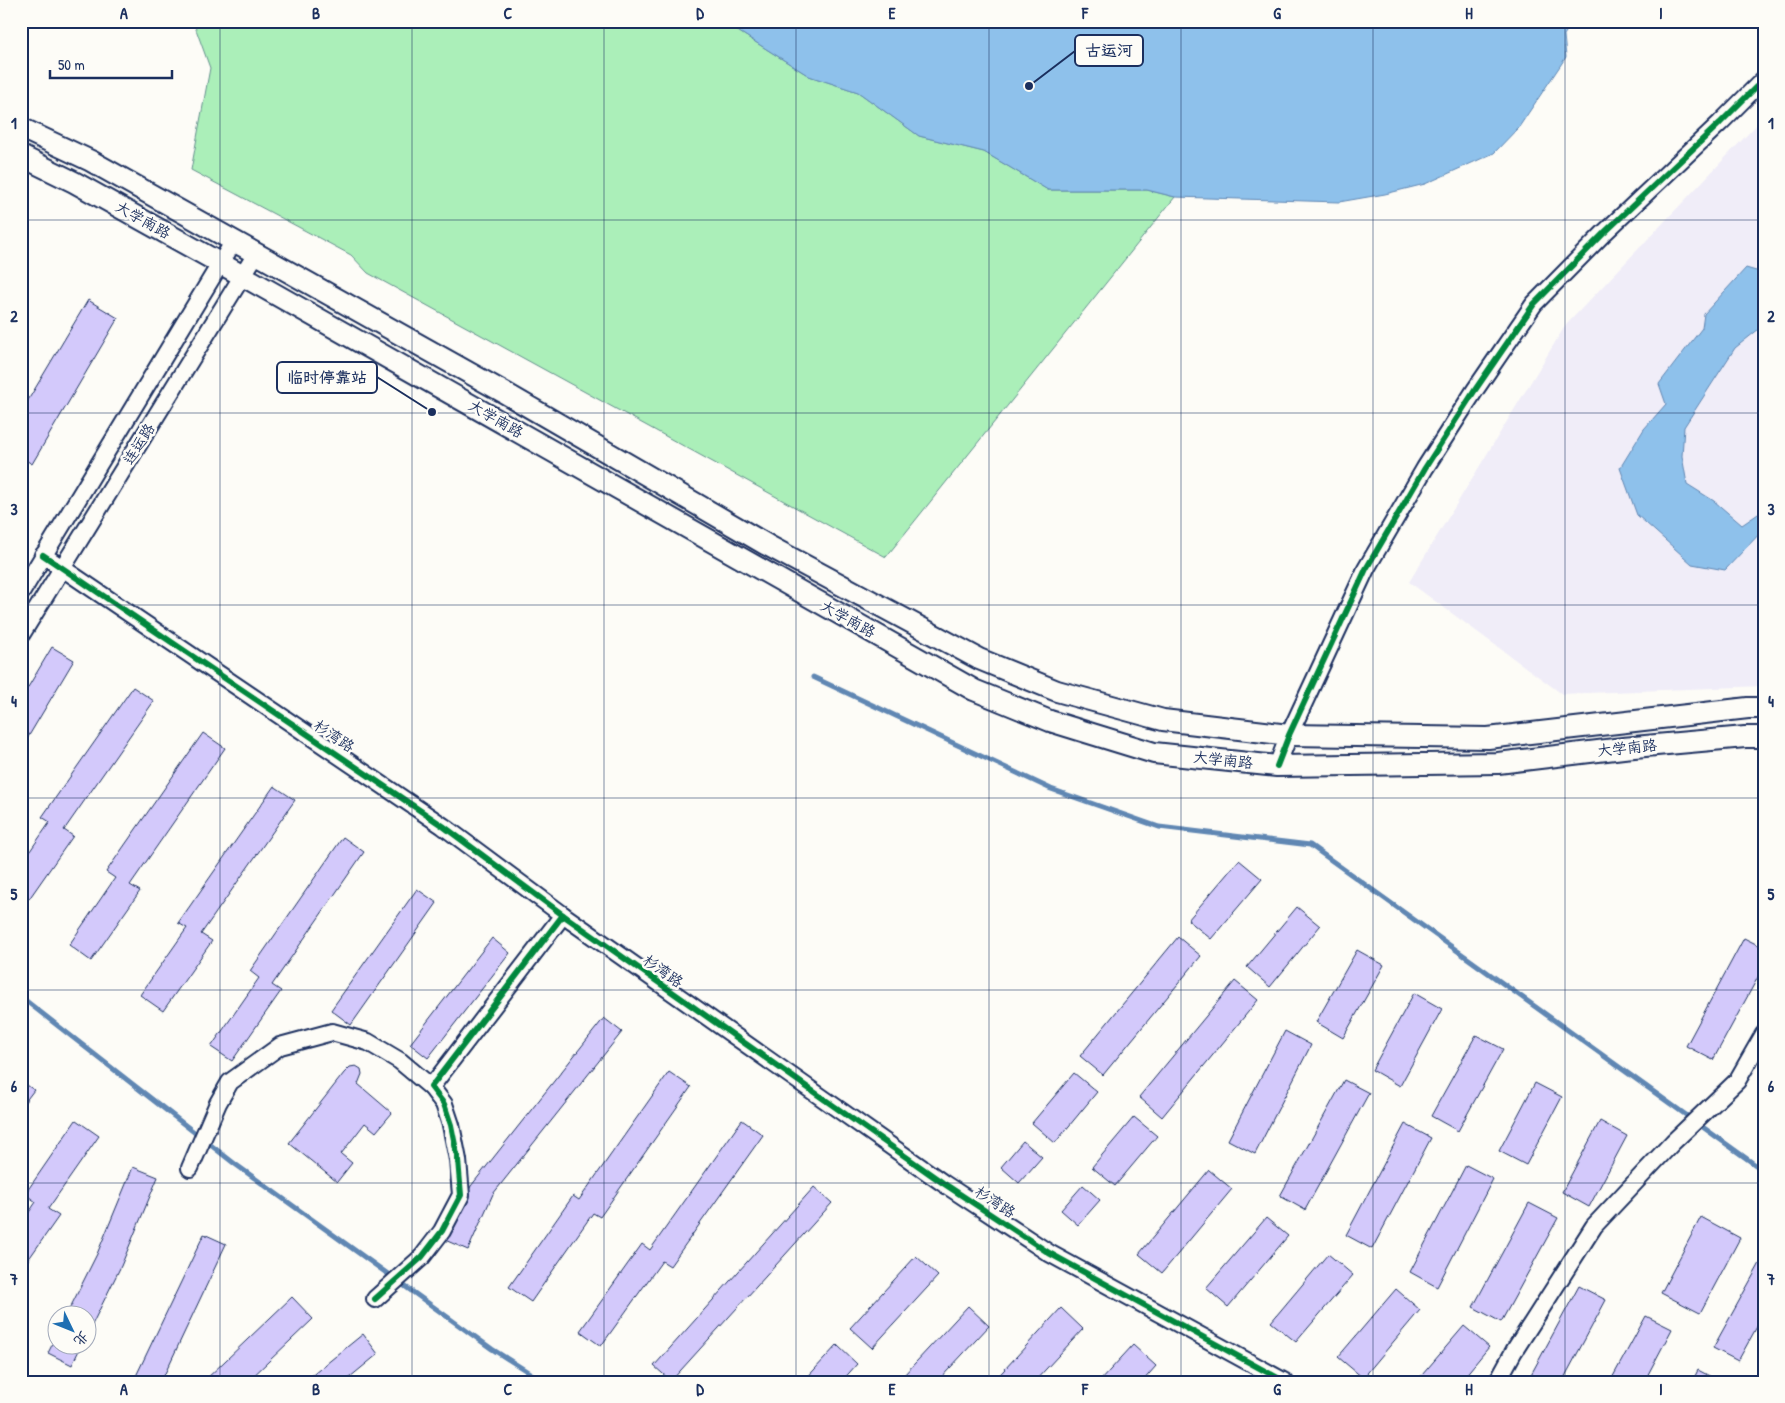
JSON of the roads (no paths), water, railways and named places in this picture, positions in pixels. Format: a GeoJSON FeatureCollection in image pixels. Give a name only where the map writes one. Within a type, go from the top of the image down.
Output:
{"type":"FeatureCollection","features":[{"type":"Feature","properties":{"kind":"main road","name":"大学南路"},"geometry":{"type":"LineString","coordinates":[[21,128],[91,161],[505,393],[767,545],[979,658],[1057,691],[1163,720],[1289,735],[1488,738],[1748,708],[1764,708]]}},
{"type":"Feature","properties":{"kind":"main road","name":"大学南路"},"geometry":{"type":"LineString","coordinates":[[21,156],[74,182],[243,276],[974,690],[1050,721],[1154,753],[1277,766],[1498,763],[1623,748],[1744,737],[1764,737]]}},
{"type":"Feature","properties":{"kind":"street"},"geometry":{"type":"LineString","coordinates":[[1277,766],[1289,735],[1366,569],[1475,390],[1534,304],[1604,233],[1720,124],[1764,79]]}},
{"type":"Feature","properties":{"kind":"street","name":"连运路"},"geometry":{"type":"LineString","coordinates":[[21,592],[234,241]]}},
{"type":"Feature","properties":{"kind":"street","name":"连运路"},"geometry":{"type":"LineString","coordinates":[[21,635],[256,254]]}},
{"type":"Feature","properties":{"kind":"street","name":"杉湾路"},"geometry":{"type":"LineString","coordinates":[[43,555],[443,826],[563,915],[943,1183],[1049,1253],[1280,1381]]}},
{"type":"Feature","properties":{"kind":"street"},"geometry":{"type":"LineString","coordinates":[[431,1087],[563,915]]}},
{"type":"Feature","properties":{"kind":"street"},"geometry":{"type":"LineString","coordinates":[[190,1168],[218,1103],[230,1082],[280,1046],[332,1032],[368,1042],[400,1061],[431,1087],[444,1104],[451,1125],[458,1160],[461,1195],[442,1231],[422,1257],[375,1299]]}},
{"type":"Feature","properties":{"kind":"street"},"geometry":{"type":"LineString","coordinates":[[1497,1382],[1514,1351],[1594,1226],[1673,1142],[1737,1081],[1764,1034]]}},
{"type":"Feature","properties":{"kind":"water"},"geometry":{"type":"Polygon","coordinates":[[[722,21],[1573,21],[1564,35],[1566,57],[1519,127],[1494,153],[1425,184],[1385,194],[1339,202],[1175,197],[1147,190],[1048,190],[984,152],[919,136],[858,92],[809,76],[722,21]]]}},
{"type":"Feature","properties":{"kind":"water"},"geometry":{"type":"Polygon","coordinates":[[[1764,263],[1764,325],[1735,348],[1684,427],[1682,456],[1687,484],[1714,501],[1742,525],[1764,510],[1764,529],[1725,570],[1692,564],[1637,515],[1620,468],[1644,429],[1666,404],[1659,384],[1702,328],[1704,314],[1746,268],[1756,271],[1764,263]]]}},
{"type":"Feature","properties":{"kind":"waterway"},"geometry":{"type":"LineString","coordinates":[[813,677],[1051,789],[1159,827],[1310,845],[1764,1171]]}},
{"type":"Feature","properties":{"kind":"waterway"},"geometry":{"type":"LineString","coordinates":[[21,997],[235,1164],[492,1349],[544,1382]]}},
{"type":"Feature","properties":{"kind":"place","name":"古运河"},"geometry":{"type":"Point","coordinates":[1029,86]}},
{"type":"Feature","properties":{"kind":"place","name":"临时停靠站"},"geometry":{"type":"Point","coordinates":[432,412]}}]}
